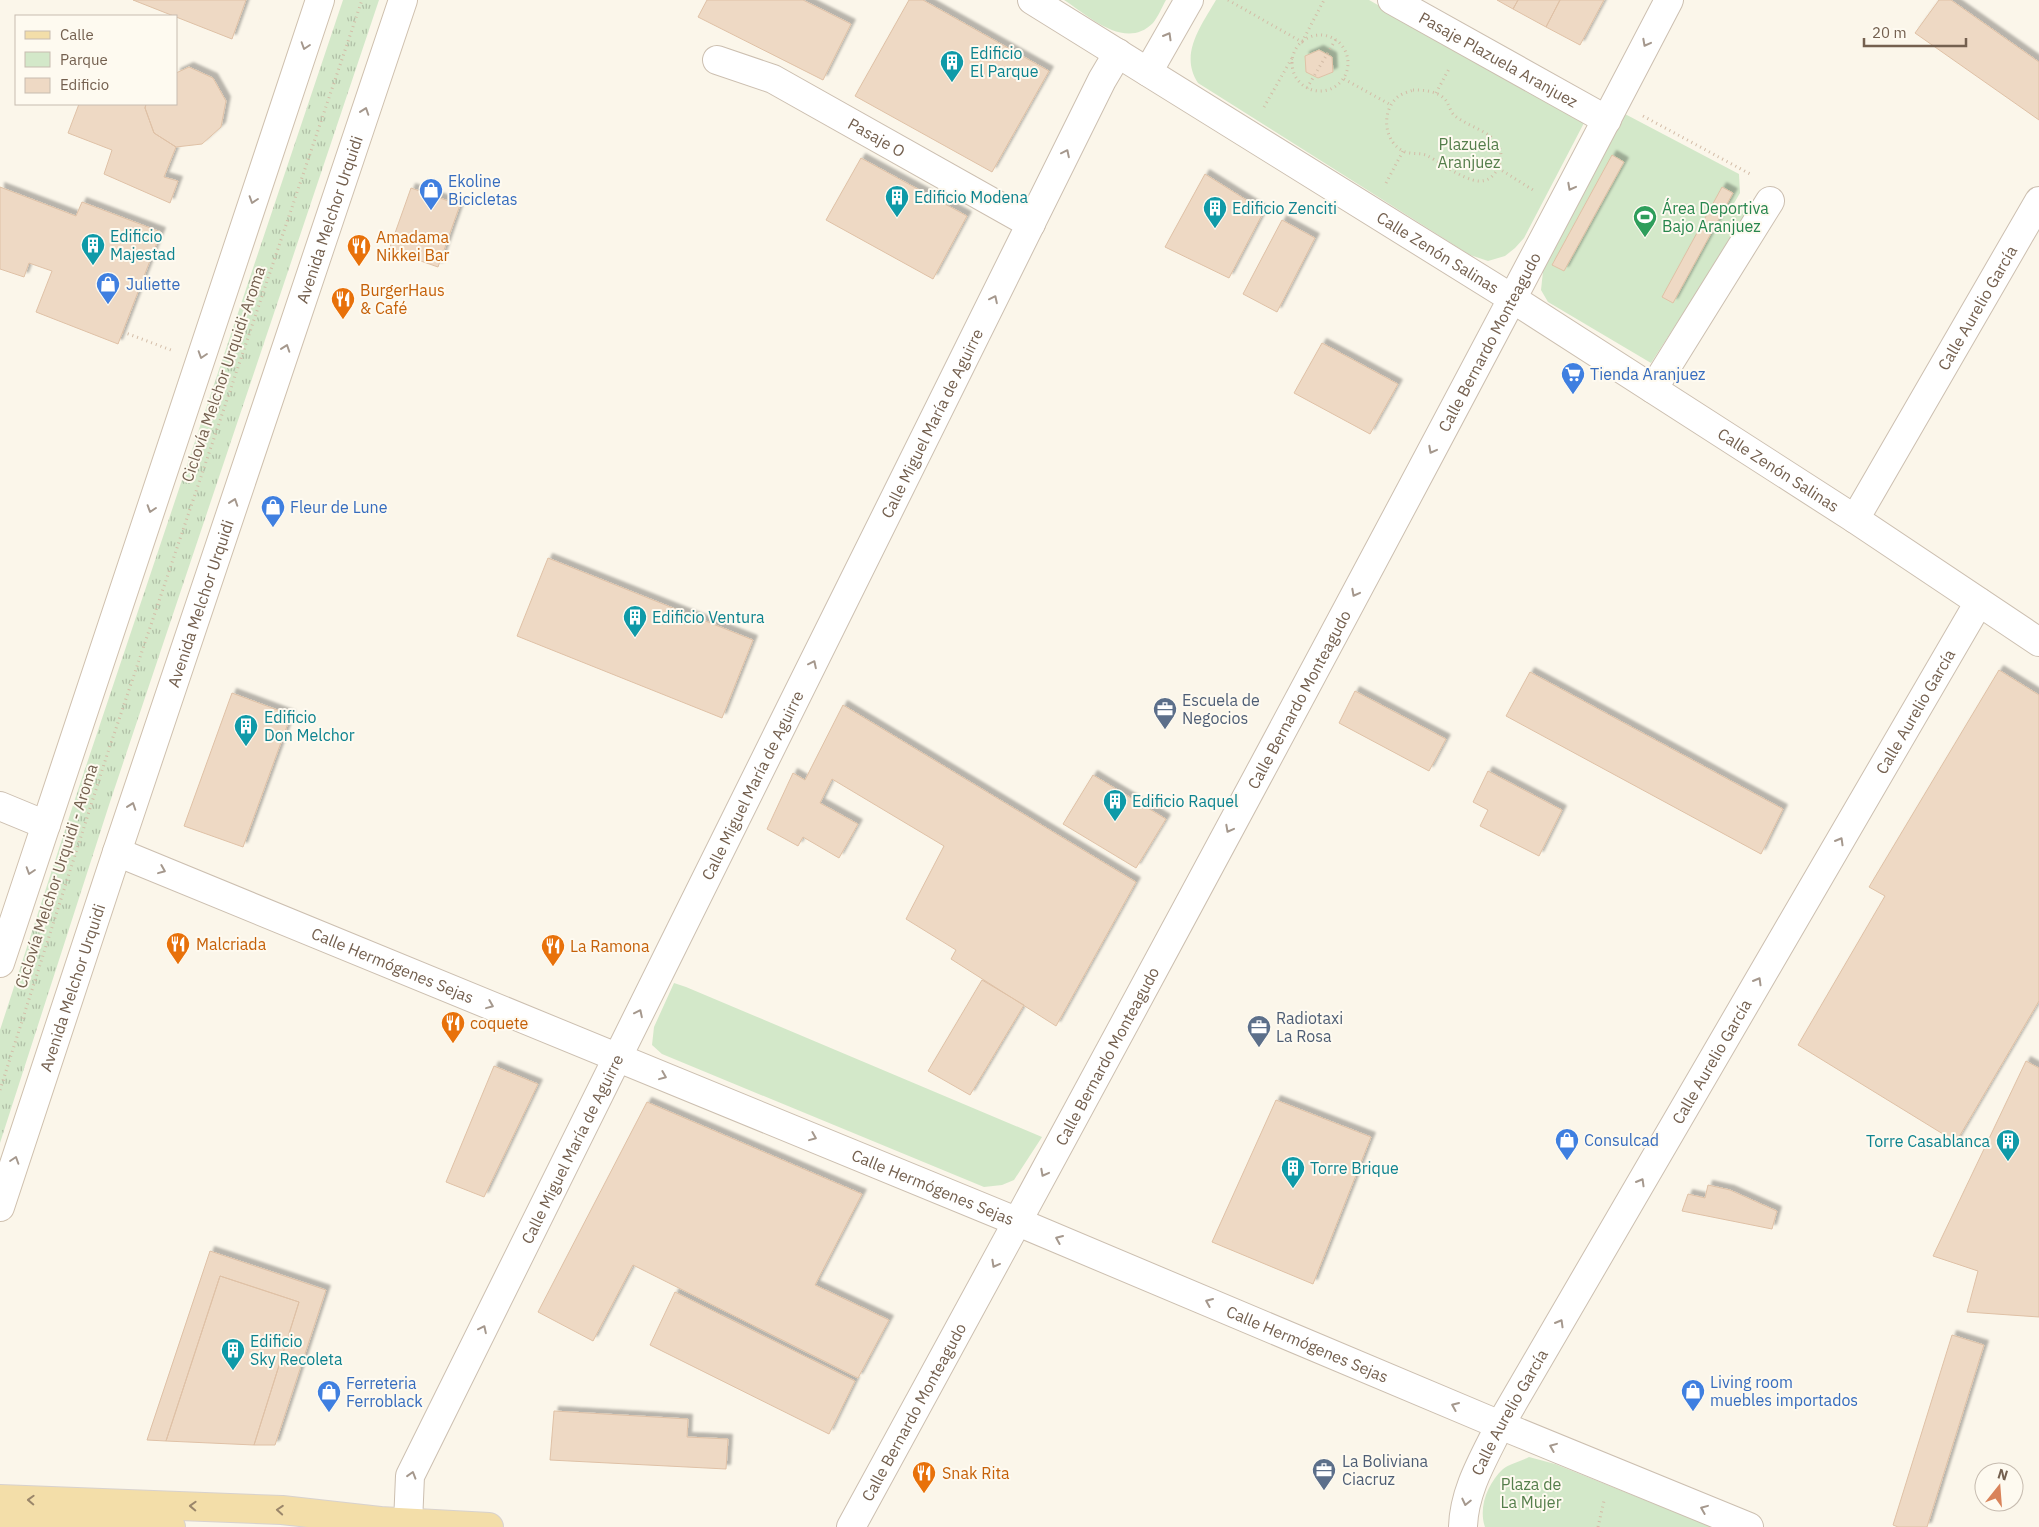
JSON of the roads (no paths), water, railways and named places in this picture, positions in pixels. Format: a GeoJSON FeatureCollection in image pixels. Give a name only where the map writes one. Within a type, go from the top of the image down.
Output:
{"type":"FeatureCollection","features":[{"type":"Feature","properties":{"kind":"main road"},"geometry":{"type":"LineString","coordinates":[[0,1499],[282,1510],[380,1521],[489,1527]]}},
{"type":"Feature","properties":{"kind":"main road"},"geometry":{"type":"LineString","coordinates":[[0,1518],[171,1527]]}},
{"type":"Feature","properties":{"kind":"main road"},"geometry":{"type":"LineString","coordinates":[[296,1527],[380,1521]]}},
{"type":"Feature","properties":{"kind":"street"},"geometry":{"type":"LineString","coordinates":[[0,963],[320,0]]}},
{"type":"Feature","properties":{"kind":"street","name":"Avenida Melchor Urquidi"},"geometry":{"type":"LineString","coordinates":[[0,1206],[403,0]]}},
{"type":"Feature","properties":{"kind":"street","name":"Calle Zenón Salinas"},"geometry":{"type":"LineString","coordinates":[[1032,0],[1513,299],[1855,520],[2039,642]]}},
{"type":"Feature","properties":{"kind":"street"},"geometry":{"type":"LineString","coordinates":[[1148,72],[1188,0]]}},
{"type":"Feature","properties":{"kind":"street","name":"Pasaje Plazuela Aranjuez"},"geometry":{"type":"LineString","coordinates":[[1392,0],[1611,111]]}},
{"type":"Feature","properties":{"kind":"street","name":"Calle Bernardo Monteagudo"},"geometry":{"type":"LineString","coordinates":[[851,1527],[1018,1222],[1513,299],[1669,0]]}},
{"type":"Feature","properties":{"kind":"street","name":"Calle Miguel María de Aguirre"},"geometry":{"type":"LineString","coordinates":[[408,1523],[410,1476],[1102,80],[1118,54]]}},
{"type":"Feature","properties":{"kind":"street","name":"Pasaje O"},"geometry":{"type":"LineString","coordinates":[[717,60],[773,79],[1031,224]]}},
{"type":"Feature","properties":{"kind":"street"},"geometry":{"type":"LineString","coordinates":[[1653,389],[1770,201]]}},
{"type":"Feature","properties":{"kind":"street","name":"Calle Aurelio García"},"geometry":{"type":"LineString","coordinates":[[1855,520],[2039,201]]}},
{"type":"Feature","properties":{"kind":"street","name":"Calle Aurelio García"},"geometry":{"type":"LineString","coordinates":[[1463,1527],[1469,1489],[1500,1426],[1979,602]]}},
{"type":"Feature","properties":{"kind":"street"},"geometry":{"type":"LineString","coordinates":[[0,806],[46,825]]}},
{"type":"Feature","properties":{"kind":"street","name":"Calle Hermógenes Sejas"},"geometry":{"type":"LineString","coordinates":[[117,852],[1018,1222],[1500,1426],[1749,1527]]}},
{"type":"Feature","properties":{"kind":"place","name":"Edificio El Parque"},"geometry":{"type":"Point","coordinates":[952,83]}},
{"type":"Feature","properties":{"kind":"place","name":"Ekoline Bicicletas"},"geometry":{"type":"Point","coordinates":[431,211]}},
{"type":"Feature","properties":{"kind":"place","name":"Edificio Modena"},"geometry":{"type":"Point","coordinates":[897,218]}},
{"type":"Feature","properties":{"kind":"place","name":"Edificio Zenciti"},"geometry":{"type":"Point","coordinates":[1215,229]}},
{"type":"Feature","properties":{"kind":"place","name":"Área Deportiva Bajo Aranjuez"},"geometry":{"type":"Point","coordinates":[1645,238]}},
{"type":"Feature","properties":{"kind":"place","name":"Edificio Majestad"},"geometry":{"type":"Point","coordinates":[93,266]}},
{"type":"Feature","properties":{"kind":"place","name":"Amadama Nikkei Bar"},"geometry":{"type":"Point","coordinates":[359,267]}},
{"type":"Feature","properties":{"kind":"place","name":"Juliette"},"geometry":{"type":"Point","coordinates":[108,305]}},
{"type":"Feature","properties":{"kind":"place","name":"BurgerHaus & Café"},"geometry":{"type":"Point","coordinates":[343,320]}},
{"type":"Feature","properties":{"kind":"place","name":"Tienda Aranjuez"},"geometry":{"type":"Point","coordinates":[1573,395]}},
{"type":"Feature","properties":{"kind":"place","name":"Fleur de Lune"},"geometry":{"type":"Point","coordinates":[273,528]}},
{"type":"Feature","properties":{"kind":"place","name":"Edificio Ventura"},"geometry":{"type":"Point","coordinates":[635,638]}},
{"type":"Feature","properties":{"kind":"place","name":"Escuela de Negocios"},"geometry":{"type":"Point","coordinates":[1165,730]}},
{"type":"Feature","properties":{"kind":"place","name":"Edificio Don Melchor"},"geometry":{"type":"Point","coordinates":[246,747]}},
{"type":"Feature","properties":{"kind":"place","name":"Edificio Raquel"},"geometry":{"type":"Point","coordinates":[1115,822]}},
{"type":"Feature","properties":{"kind":"place","name":"Malcriada"},"geometry":{"type":"Point","coordinates":[178,965]}},
{"type":"Feature","properties":{"kind":"place","name":"La Ramona"},"geometry":{"type":"Point","coordinates":[553,967]}},
{"type":"Feature","properties":{"kind":"place","name":"coquete"},"geometry":{"type":"Point","coordinates":[453,1044]}},
{"type":"Feature","properties":{"kind":"place","name":"Radiotaxi La Rosa"},"geometry":{"type":"Point","coordinates":[1259,1048]}},
{"type":"Feature","properties":{"kind":"place","name":"Consulcad"},"geometry":{"type":"Point","coordinates":[1567,1161]}},
{"type":"Feature","properties":{"kind":"place","name":"Torre Casablanca"},"geometry":{"type":"Point","coordinates":[2008,1162]}},
{"type":"Feature","properties":{"kind":"place","name":"Torre Brique"},"geometry":{"type":"Point","coordinates":[1293,1189]}},
{"type":"Feature","properties":{"kind":"place","name":"Edificio Sky Recoleta"},"geometry":{"type":"Point","coordinates":[233,1371]}},
{"type":"Feature","properties":{"kind":"place","name":"Living room muebles importados"},"geometry":{"type":"Point","coordinates":[1693,1412]}},
{"type":"Feature","properties":{"kind":"place","name":"Ferreteria Ferroblack"},"geometry":{"type":"Point","coordinates":[329,1413]}},
{"type":"Feature","properties":{"kind":"place","name":"La Boliviana Ciacruz"},"geometry":{"type":"Point","coordinates":[1324,1491]}},
{"type":"Feature","properties":{"kind":"place","name":"Snak Rita"},"geometry":{"type":"Point","coordinates":[924,1494]}},
{"type":"Feature","properties":{"kind":"park label","name":"Plazuela Aranjuez"},"geometry":{"type":"Point","coordinates":[1469,153]}},
{"type":"Feature","properties":{"kind":"park label","name":"Plaza de La Mujer"},"geometry":{"type":"Point","coordinates":[1531,1493]}}]}
